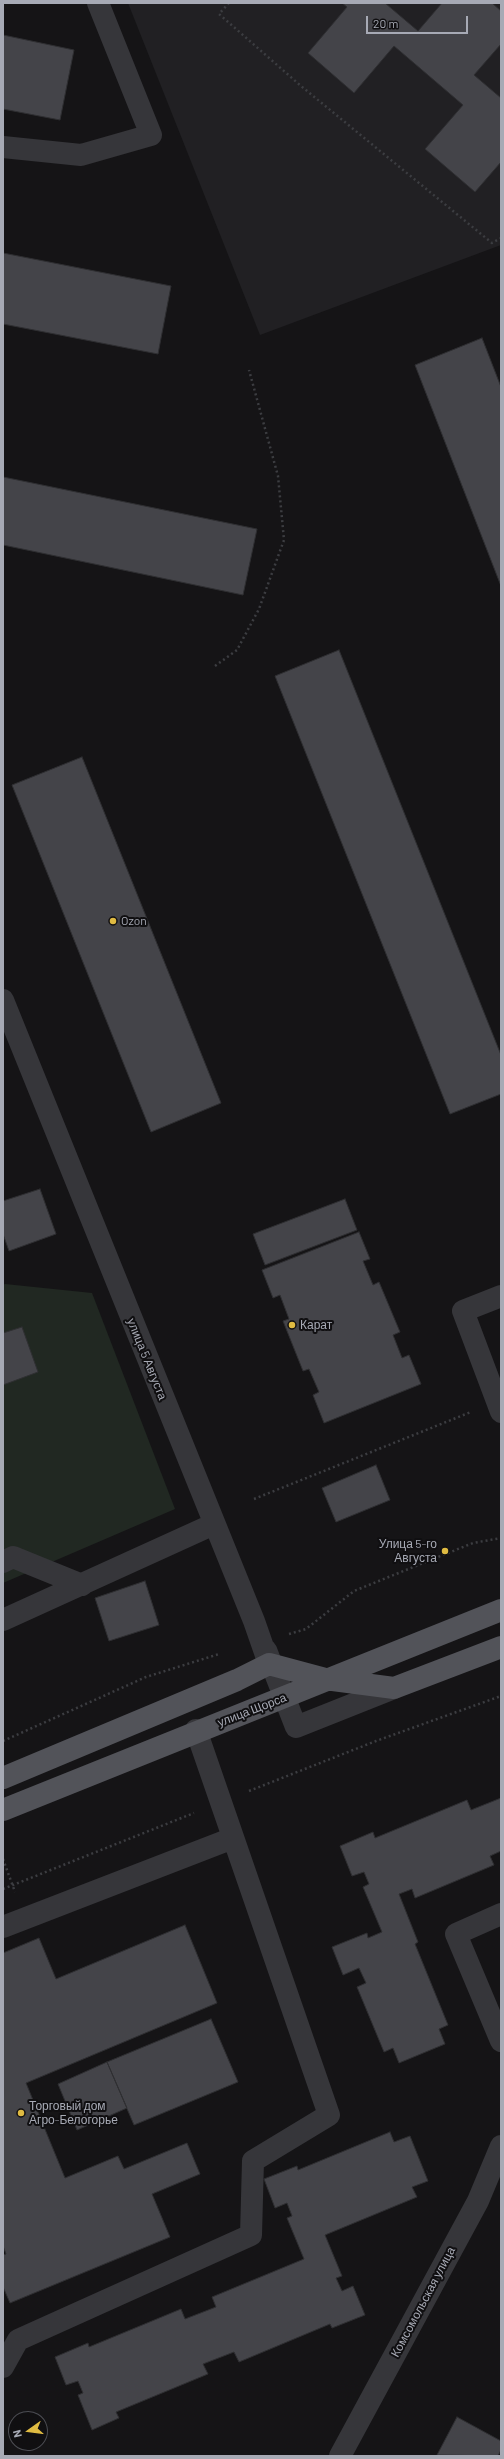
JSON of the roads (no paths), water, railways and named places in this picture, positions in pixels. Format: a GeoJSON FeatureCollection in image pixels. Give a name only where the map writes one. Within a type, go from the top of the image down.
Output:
{"type":"FeatureCollection","features":[{"type":"Feature","properties":{"kind":"main road","name":"улица Щорса"},"geometry":{"type":"LineString","coordinates":[[3,1810],[196,1730],[285,1698],[324,1679],[501,1610]]}},
{"type":"Feature","properties":{"kind":"main road"},"geometry":{"type":"LineString","coordinates":[[3,1778],[237,1680],[269,1664],[324,1679],[394,1688],[501,1647]]}},
{"type":"Feature","properties":{"kind":"street"},"geometry":{"type":"LineString","coordinates":[[3,147],[81,155],[151,135],[98,3]]}},
{"type":"Feature","properties":{"kind":"street","name":"улица 5 Августа"},"geometry":{"type":"LineString","coordinates":[[3,1000],[262,1641],[269,1664]]}},
{"type":"Feature","properties":{"kind":"street"},"geometry":{"type":"LineString","coordinates":[[499,1407],[463,1311],[501,1296]]}},
{"type":"Feature","properties":{"kind":"street"},"geometry":{"type":"LineString","coordinates":[[3,1620],[214,1524]]}},
{"type":"Feature","properties":{"kind":"street"},"geometry":{"type":"LineString","coordinates":[[3,1562],[13,1557],[82,1585]]}},
{"type":"Feature","properties":{"kind":"street"},"geometry":{"type":"LineString","coordinates":[[231,1564],[296,1727],[394,1688]]}},
{"type":"Feature","properties":{"kind":"street"},"geometry":{"type":"LineString","coordinates":[[3,2367],[18,2340],[251,2235],[253,2160],[328,2115],[196,1730]]}},
{"type":"Feature","properties":{"kind":"street"},"geometry":{"type":"LineString","coordinates":[[12,1923],[233,1838]]}},
{"type":"Feature","properties":{"kind":"street"},"geometry":{"type":"LineString","coordinates":[[501,1914],[456,1934],[501,2040]]}},
{"type":"Feature","properties":{"kind":"street","name":"Комсомольская улица"},"geometry":{"type":"LineString","coordinates":[[340,2456],[478,2200],[501,2146]]}},
{"type":"Feature","properties":{"kind":"place","name":"Ozon"},"geometry":{"type":"Point","coordinates":[113,921]}},
{"type":"Feature","properties":{"kind":"place","name":"Карат"},"geometry":{"type":"Point","coordinates":[292,1325]}},
{"type":"Feature","properties":{"kind":"place","name":"Улица 5-го Августа"},"geometry":{"type":"Point","coordinates":[445,1551]}},
{"type":"Feature","properties":{"kind":"place","name":"Торговый дом Агро-Белогорье"},"geometry":{"type":"Point","coordinates":[21,2113]}}]}
